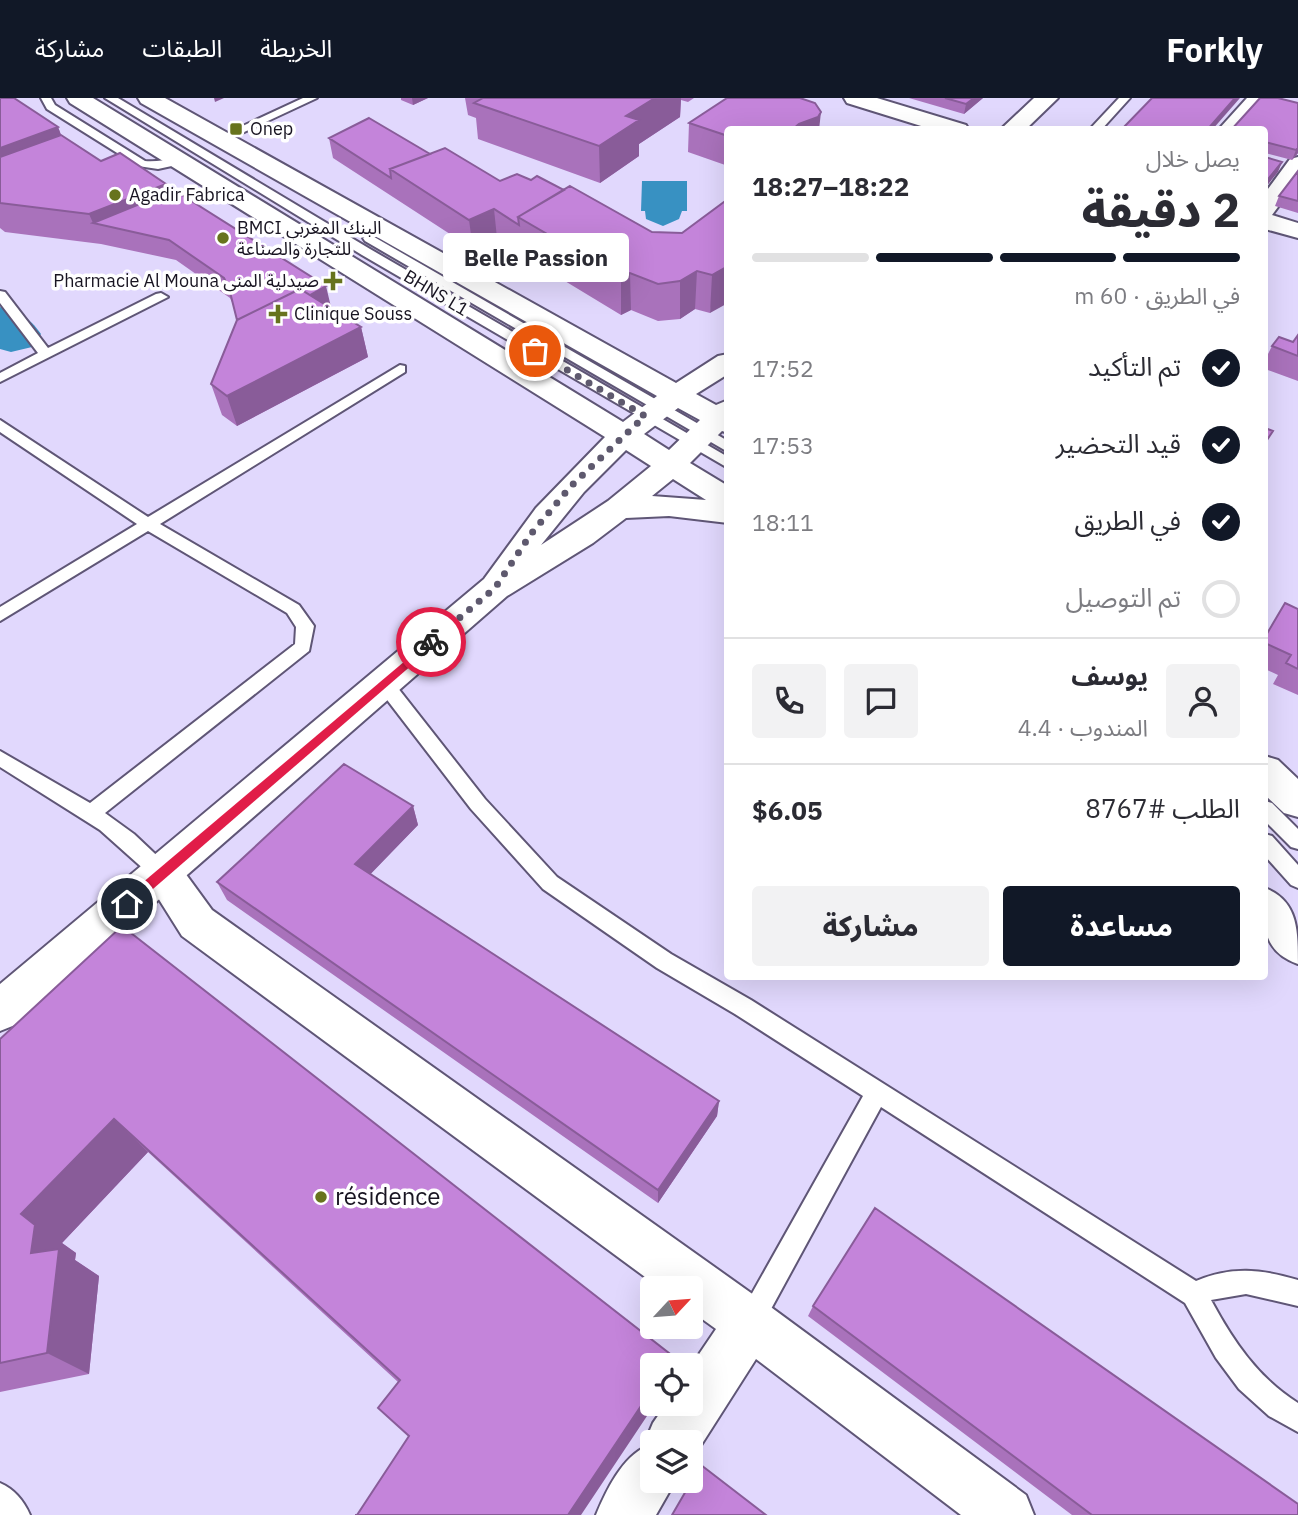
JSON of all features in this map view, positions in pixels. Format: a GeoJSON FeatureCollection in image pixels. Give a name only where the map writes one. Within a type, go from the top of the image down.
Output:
{"type":"FeatureCollection","features":[{"type":"Feature","properties":{"kind":"street"},"geometry":{"type":"LineString","coordinates":[[78,98],[184,162],[650,413],[717,429]]}},
{"type":"Feature","properties":{"kind":"street"},"geometry":{"type":"LineString","coordinates":[[149,98],[223,138],[650,413],[671,465],[724,498]]}},
{"type":"Feature","properties":{"kind":"street"},"geometry":{"type":"LineString","coordinates":[[855,98],[945,126]]}},
{"type":"Feature","properties":{"kind":"street"},"geometry":{"type":"LineString","coordinates":[[1015,126],[1046,98]]}},
{"type":"Feature","properties":{"kind":"street"},"geometry":{"type":"LineString","coordinates":[[1234,126],[1269,99]]}},
{"type":"Feature","properties":{"kind":"street"},"geometry":{"type":"LineString","coordinates":[[1268,204],[1289,165]]}},
{"type":"Feature","properties":{"kind":"street"},"geometry":{"type":"LineString","coordinates":[[1268,222],[1298,231]]}},
{"type":"Feature","properties":{"kind":"street"},"geometry":{"type":"LineString","coordinates":[[495,588],[551,509],[650,413],[724,365]]}},
{"type":"Feature","properties":{"kind":"street"},"geometry":{"type":"LineString","coordinates":[[0,1011],[495,588],[571,542],[619,508],[717,429]]}},
{"type":"Feature","properties":{"kind":"street"},"geometry":{"type":"LineString","coordinates":[[619,508],[669,506],[724,513]]}},
{"type":"Feature","properties":{"kind":"street"},"geometry":{"type":"LineString","coordinates":[[1268,774],[1298,802]]}},
{"type":"Feature","properties":{"kind":"street"},"geometry":{"type":"LineString","coordinates":[[163,874],[197,923],[750,1323],[994,1511]]}},
{"type":"Feature","properties":{"kind":"street"},"geometry":{"type":"LineString","coordinates":[[1268,909],[1298,947]]}},
{"type":"Feature","properties":{"kind":"street"},"geometry":{"type":"LineString","coordinates":[[680,1430],[750,1323]]}},
{"type":"Feature","properties":{"kind":"street"},"geometry":{"type":"LineString","coordinates":[[624,1515],[640,1491]]}},
{"type":"Feature","properties":{"kind":"lane"},"geometry":{"type":"LineString","coordinates":[[43,98],[51,107],[142,164],[158,166],[184,162]]}},
{"type":"Feature","properties":{"kind":"lane","name":"BHNS L1"},"geometry":{"type":"LineString","coordinates":[[110,98],[650,413],[717,429],[724,451]]}},
{"type":"Feature","properties":{"kind":"lane","name":"BHNS L1"},"geometry":{"type":"LineString","coordinates":[[129,98],[650,413]]}},
{"type":"Feature","properties":{"kind":"lane"},"geometry":{"type":"LineString","coordinates":[[223,138],[312,98]]}},
{"type":"Feature","properties":{"kind":"lane"},"geometry":{"type":"LineString","coordinates":[[1098,126],[1125,98]]}},
{"type":"Feature","properties":{"kind":"lane"},"geometry":{"type":"LineString","coordinates":[[0,295],[26,324],[46,355]]}},
{"type":"Feature","properties":{"kind":"lane"},"geometry":{"type":"LineString","coordinates":[[0,379],[161,298]]}},
{"type":"Feature","properties":{"kind":"lane"},"geometry":{"type":"LineString","coordinates":[[0,615],[400,369]]}},
{"type":"Feature","properties":{"kind":"lane"},"geometry":{"type":"LineString","coordinates":[[0,425],[148,524],[293,609],[306,626],[303,648],[89,814]]}},
{"type":"Feature","properties":{"kind":"lane"},"geometry":{"type":"LineString","coordinates":[[384,683],[478,804],[550,883],[664,961],[877,1092],[1194,1294],[1226,1354],[1250,1383],[1298,1419]]}},
{"type":"Feature","properties":{"kind":"lane"},"geometry":{"type":"LineString","coordinates":[[0,758],[142,850],[163,874]]}},
{"type":"Feature","properties":{"kind":"lane"},"geometry":{"type":"LineString","coordinates":[[1268,812],[1298,841]]}},
{"type":"Feature","properties":{"kind":"lane"},"geometry":{"type":"LineString","coordinates":[[1268,845],[1298,879]]}},
{"type":"Feature","properties":{"kind":"lane"},"geometry":{"type":"LineString","coordinates":[[750,1323],[877,1092]]}},
{"type":"Feature","properties":{"kind":"lane"},"geometry":{"type":"LineString","coordinates":[[1194,1294],[1222,1282],[1263,1282],[1298,1293]]}},
{"type":"Feature","properties":{"kind":"lane"},"geometry":{"type":"LineString","coordinates":[[0,1497],[16,1515]]}},
{"type":"Feature","properties":{"kind":"water"},"geometry":{"type":"Polygon","coordinates":[[[642,181],[687,181],[687,211],[682,211],[679,219],[663,226],[646,219],[645,211],[641,211],[642,181]]]}},
{"type":"Feature","properties":{"kind":"building"},"geometry":{"type":"Polygon","coordinates":[[[0,98],[14,98],[58,127],[0,148],[0,98]]]}},
{"type":"Feature","properties":{"kind":"building"},"geometry":{"type":"Polygon","coordinates":[[[483,98],[655,98],[626,116],[639,120],[599,146],[474,103],[483,98]]]}},
{"type":"Feature","properties":{"kind":"building"},"geometry":{"type":"Polygon","coordinates":[[[727,98],[800,98],[815,103],[821,112],[818,117],[797,126],[724,126],[724,135],[689,123],[727,98]]]}},
{"type":"Feature","properties":{"kind":"building"},"geometry":{"type":"Polygon","coordinates":[[[945,98],[974,98],[966,104],[945,98]]]}},
{"type":"Feature","properties":{"kind":"building"},"geometry":{"type":"Polygon","coordinates":[[[1152,98],[1235,98],[1210,126],[1125,126],[1152,98]]]}},
{"type":"Feature","properties":{"kind":"building"},"geometry":{"type":"Polygon","coordinates":[[[1260,98],[1278,98],[1298,103],[1296,150],[1268,143],[1268,126],[1235,126],[1260,98]]]}},
{"type":"Feature","properties":{"kind":"building"},"geometry":{"type":"Polygon","coordinates":[[[369,118],[430,154],[390,169],[391,178],[329,138],[369,118]]]}},
{"type":"Feature","properties":{"kind":"building"},"geometry":{"type":"Polygon","coordinates":[[[61,135],[101,161],[120,153],[166,184],[89,214],[0,203],[0,157],[61,135]]]}},
{"type":"Feature","properties":{"kind":"building"},"geometry":{"type":"Polygon","coordinates":[[[445,148],[500,181],[517,174],[531,180],[537,176],[564,190],[518,217],[519,225],[494,209],[469,220],[390,169],[445,148]]]}},
{"type":"Feature","properties":{"kind":"building"},"geometry":{"type":"Polygon","coordinates":[[[1268,158],[1282,162],[1268,179],[1268,158]]]}},
{"type":"Feature","properties":{"kind":"building"},"geometry":{"type":"Polygon","coordinates":[[[1298,171],[1298,201],[1279,196],[1298,171]]]}},
{"type":"Feature","properties":{"kind":"building"},"geometry":{"type":"Polygon","coordinates":[[[570,186],[652,232],[682,233],[724,202],[724,268],[712,275],[697,271],[680,281],[658,284],[630,273],[621,277],[518,217],[570,186]]]}},
{"type":"Feature","properties":{"kind":"building"},"geometry":{"type":"Polygon","coordinates":[[[174,190],[326,286],[310,295],[300,289],[237,320],[224,278],[169,240],[93,223],[174,190]]]}},
{"type":"Feature","properties":{"kind":"building"},"geometry":{"type":"Polygon","coordinates":[[[300,289],[361,327],[227,396],[211,384],[237,320],[300,289]]]}},
{"type":"Feature","properties":{"kind":"building"},"geometry":{"type":"Polygon","coordinates":[[[1298,335],[1298,356],[1272,346],[1279,337],[1293,342],[1298,335]]]}},
{"type":"Feature","properties":{"kind":"building"},"geometry":{"type":"Polygon","coordinates":[[[1285,603],[1298,609],[1298,669],[1286,663],[1291,655],[1268,644],[1268,632],[1285,603]]]}},
{"type":"Feature","properties":{"kind":"building"},"geometry":{"type":"Polygon","coordinates":[[[344,764],[413,806],[355,864],[719,1101],[658,1190],[217,882],[344,764]]]}},
{"type":"Feature","properties":{"kind":"building","name":"résidence"},"geometry":{"type":"Polygon","coordinates":[[[122,926],[640,1330],[640,1339],[651,1339],[669,1353],[640,1353],[640,1407],[568,1515],[357,1515],[409,1436],[378,1408],[400,1380],[114,1119],[21,1214],[35,1225],[31,1253],[59,1249],[47,1353],[0,1363],[0,1039],[122,926]]]}},
{"type":"Feature","properties":{"kind":"building"},"geometry":{"type":"Polygon","coordinates":[[[875,1208],[1298,1504],[1298,1515],[1092,1515],[813,1306],[875,1208]]]}},
{"type":"Feature","properties":{"kind":"building"},"geometry":{"type":"Polygon","coordinates":[[[703,1467],[766,1515],[672,1515],[685,1493],[703,1493],[703,1467]]]}},
{"type":"Feature","properties":{"kind":"waterway"},"geometry":{"type":"LineString","coordinates":[[0,325],[11,334]]}},
{"type":"Feature","properties":{"kind":"way so far"},"geometry":{"type":"LineString","coordinates":[[431,642],[495,588],[531,534],[571,486],[645,416],[535,351]]}},
{"type":"Feature","properties":{"kind":"place","name":"Onep"},"geometry":{"type":"Point","coordinates":[236,129]}},
{"type":"Feature","properties":{"kind":"place","name":"Agadir Fabrica"},"geometry":{"type":"Point","coordinates":[115,195]}},
{"type":"Feature","properties":{"kind":"place","name":"BMCI البنك المغربي للتجارة والصناعة"},"geometry":{"type":"Point","coordinates":[223,238]}},
{"type":"Feature","properties":{"kind":"place","name":"Pharmacie Al Mouna صيدلية المنى"},"geometry":{"type":"Point","coordinates":[333,281]}},
{"type":"Feature","properties":{"kind":"place","name":"Clinique Souss"},"geometry":{"type":"Point","coordinates":[278,314]}},
{"type":"Feature","properties":{"kind":"place","name":"Belle Passion"},"geometry":{"type":"Point","coordinates":[535,351]}},
{"type":"Feature","properties":{"kind":"place","name":"résidence"},"geometry":{"type":"Point","coordinates":[321,1197]}},
{"type":"Feature","properties":{"kind":"route"},"geometry":{"type":"LineString","coordinates":[[127,904],[431,642]]}}]}
